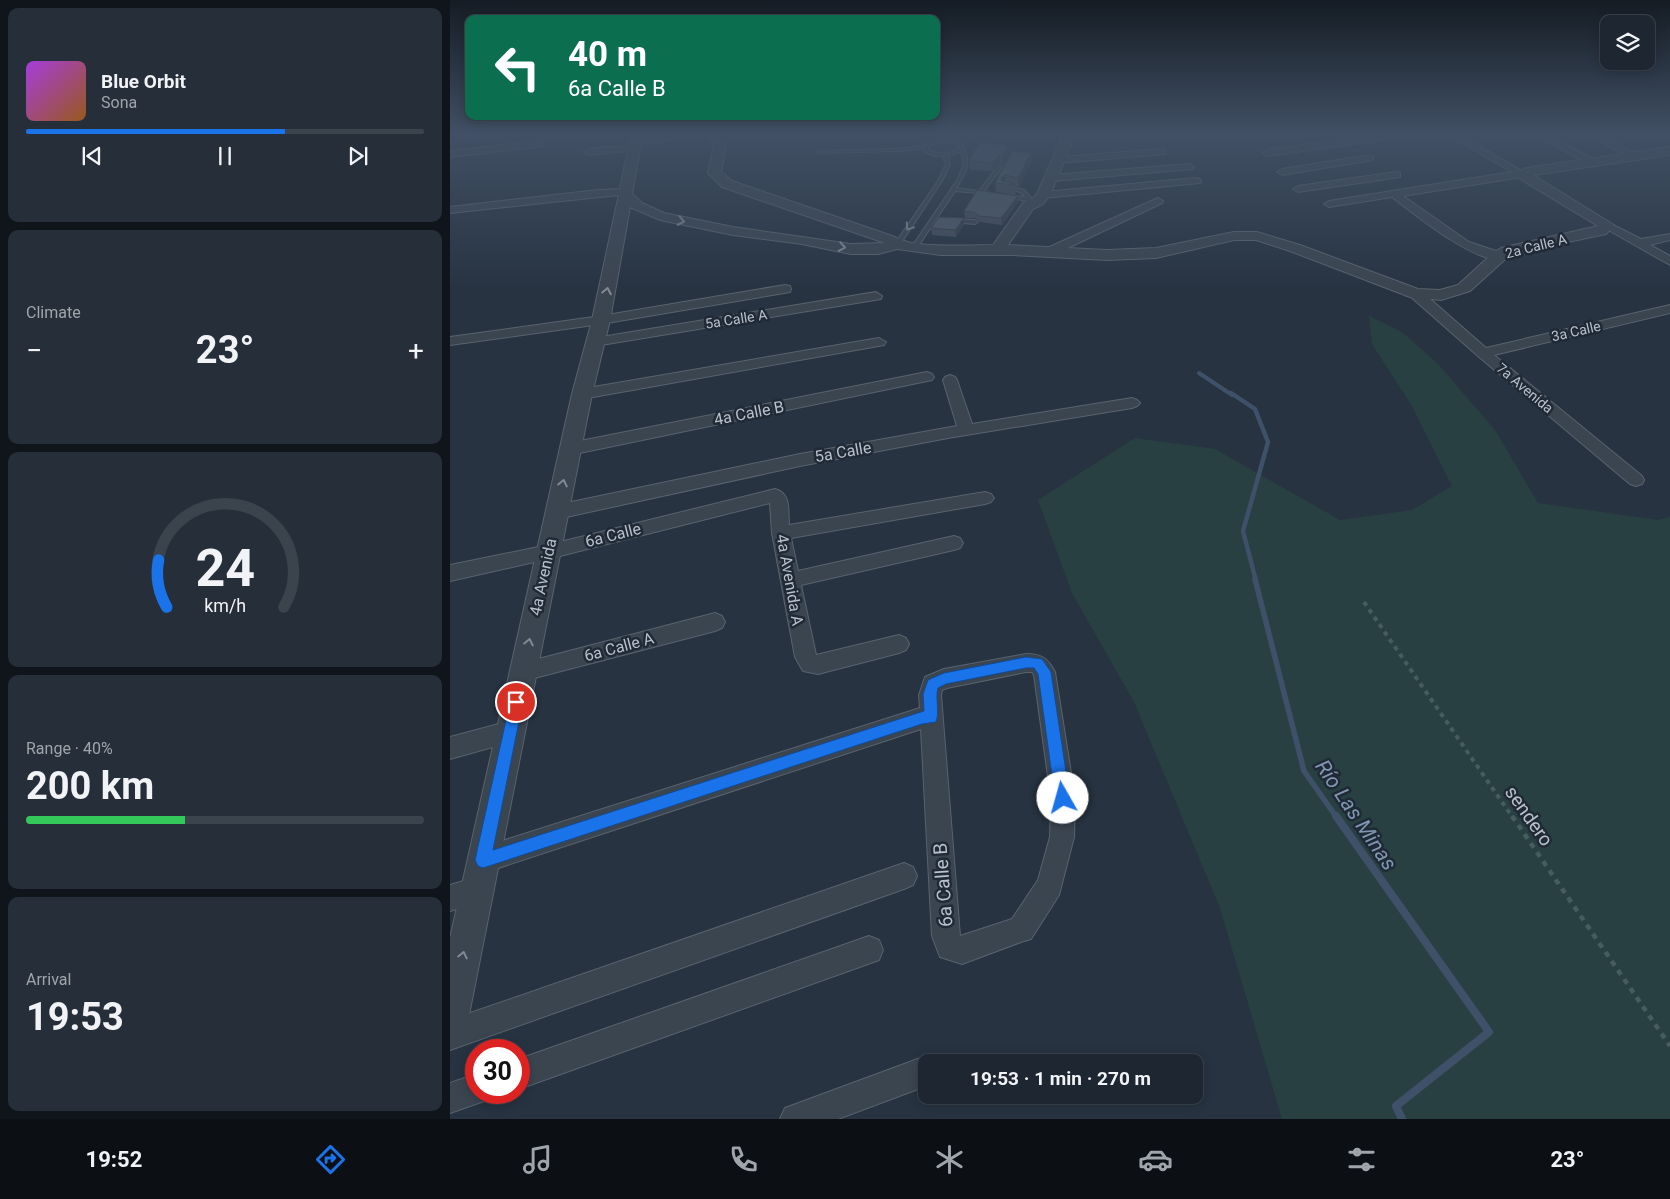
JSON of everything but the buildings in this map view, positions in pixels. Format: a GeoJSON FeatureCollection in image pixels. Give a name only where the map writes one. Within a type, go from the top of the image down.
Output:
{"type":"FeatureCollection","features":[{"type":"Feature","properties":{"kind":"street","name":"4a Avenida"},"geometry":{"type":"LineString","coordinates":[[450,1020],[570,449],[598,331],[625,185]]}},
{"type":"Feature","properties":{"kind":"street"},"geometry":{"type":"LineString","coordinates":[[731,185],[890,240],[897,245]]}},
{"type":"Feature","properties":{"kind":"street"},"geometry":{"type":"LineString","coordinates":[[1009,247],[1040,202],[1048,185]]}},
{"type":"Feature","properties":{"kind":"street"},"geometry":{"type":"LineString","coordinates":[[1009,247],[1028,206],[1040,202],[1165,185]]}},
{"type":"Feature","properties":{"kind":"street"},"geometry":{"type":"LineString","coordinates":[[1298,189],[1326,185]]}},
{"type":"Feature","properties":{"kind":"street"},"geometry":{"type":"LineString","coordinates":[[1410,185],[1418,190]]}},
{"type":"Feature","properties":{"kind":"street"},"geometry":{"type":"LineString","coordinates":[[1329,204],[1449,185]]}},
{"type":"Feature","properties":{"kind":"street"},"geometry":{"type":"LineString","coordinates":[[1541,185],[1670,261]]}},
{"type":"Feature","properties":{"kind":"street"},"geometry":{"type":"LineString","coordinates":[[450,210],[598,192],[624,192],[630,200],[646,210],[660,216],[686,222],[851,249],[878,249],[897,245]]}},
{"type":"Feature","properties":{"kind":"street"},"geometry":{"type":"LineString","coordinates":[[1394,194],[1465,244],[1498,256]]}},
{"type":"Feature","properties":{"kind":"street"},"geometry":{"type":"LineString","coordinates":[[1041,252],[1158,201]]}},
{"type":"Feature","properties":{"kind":"street","name":"2a Calle A"},"geometry":{"type":"LineString","coordinates":[[897,245],[914,248],[1009,247],[1041,252],[1107,255],[1156,253],[1234,236],[1258,236],[1416,294],[1441,295],[1464,288],[1498,256],[1517,248],[1601,231],[1607,225]]}},
{"type":"Feature","properties":{"kind":"street"},"geometry":{"type":"LineString","coordinates":[[1640,243],[1670,237]]}},
{"type":"Feature","properties":{"kind":"street"},"geometry":{"type":"LineString","coordinates":[[450,357],[454,340],[598,331],[785,289]]}},
{"type":"Feature","properties":{"kind":"street","name":"7a Avenida"},"geometry":{"type":"LineString","coordinates":[[1416,294],[1483,353],[1636,480]]}},
{"type":"Feature","properties":{"kind":"street","name":"5a Calle A"},"geometry":{"type":"LineString","coordinates":[[598,331],[876,296]]}},
{"type":"Feature","properties":{"kind":"street","name":"3a Calle"},"geometry":{"type":"LineString","coordinates":[[1483,353],[1670,309]]}},
{"type":"Feature","properties":{"kind":"street"},"geometry":{"type":"LineString","coordinates":[[582,394],[879,342]]}},
{"type":"Feature","properties":{"kind":"street","name":"4a Calle B"},"geometry":{"type":"LineString","coordinates":[[570,449],[927,377]]}},
{"type":"Feature","properties":{"kind":"street"},"geometry":{"type":"LineString","coordinates":[[950,380],[966,430]]}},
{"type":"Feature","properties":{"kind":"street","name":"5a Calle"},"geometry":{"type":"LineString","coordinates":[[557,512],[800,460],[1132,403]]}},
{"type":"Feature","properties":{"kind":"street","name":"4a Avenida A"},"geometry":{"type":"LineString","coordinates":[[774,495],[778,497],[781,532],[790,580],[805,657],[810,664],[818,665],[899,644]]}},
{"type":"Feature","properties":{"kind":"street","name":"6a Calle"},"geometry":{"type":"LineString","coordinates":[[450,573],[548,552],[774,495]]}},
{"type":"Feature","properties":{"kind":"street"},"geometry":{"type":"LineString","coordinates":[[781,532],[984,498]]}},
{"type":"Feature","properties":{"kind":"street"},"geometry":{"type":"LineString","coordinates":[[790,580],[954,543]]}},
{"type":"Feature","properties":{"kind":"street","name":"6a Calle A"},"geometry":{"type":"LineString","coordinates":[[523,672],[715,622]]}},
{"type":"Feature","properties":{"kind":"street","name":"6a Calle B"},"geometry":{"type":"LineString","coordinates":[[1026,662],[1037,663],[1044,672],[1063,798],[1062,837],[1050,886],[1021,930],[962,950],[950,947],[946,936],[931,717],[930,694],[933,684],[944,679],[1026,662]]}},
{"type":"Feature","properties":{"kind":"street"},"geometry":{"type":"LineString","coordinates":[[483,860],[912,721],[931,717]]}},
{"type":"Feature","properties":{"kind":"street"},"geometry":{"type":"LineString","coordinates":[[450,748],[510,732]]}},
{"type":"Feature","properties":{"kind":"street"},"geometry":{"type":"LineString","coordinates":[[450,1034],[904,876]]}},
{"type":"Feature","properties":{"kind":"street"},"geometry":{"type":"LineString","coordinates":[[450,898],[477,890]]}},
{"type":"Feature","properties":{"kind":"street"},"geometry":{"type":"LineString","coordinates":[[530,1070],[869,950]]}},
{"type":"Feature","properties":{"kind":"street"},"geometry":{"type":"LineString","coordinates":[[796,1119],[918,1074]]}},
{"type":"Feature","properties":{"kind":"street"},"geometry":{"type":"LineString","coordinates":[[450,1098],[465,1093]]}},
{"type":"Feature","properties":{"kind":"lane"},"geometry":{"type":"LineString","coordinates":[[897,245],[937,185]]}},
{"type":"Feature","properties":{"kind":"lane"},"geometry":{"type":"LineString","coordinates":[[914,248],[956,185]]}},
{"type":"Feature","properties":{"kind":"lane"},"geometry":{"type":"LineString","coordinates":[[981,192],[986,185]]}},
{"type":"Feature","properties":{"kind":"lane"},"geometry":{"type":"LineString","coordinates":[[1005,187],[1022,191],[1040,202]]}},
{"type":"Feature","properties":{"kind":"lane"},"geometry":{"type":"LineString","coordinates":[[953,189],[989,194]]}},
{"type":"Feature","properties":{"kind":"lane"},"geometry":{"type":"LineString","coordinates":[[999,195],[1040,202]]}},
{"type":"Feature","properties":{"kind":"lane"},"geometry":{"type":"LineString","coordinates":[[933,219],[941,220]]}},
{"type":"Feature","properties":{"kind":"lane"},"geometry":{"type":"LineString","coordinates":[[950,220],[975,222]]}},
{"type":"Feature","properties":{"kind":"path","name":"sendero"},"geometry":{"type":"LineString","coordinates":[[1364,602],[1670,1046]]}},
{"type":"Feature","properties":{"kind":"green space"},"geometry":{"type":"Polygon","coordinates":[[[1369,316],[1402,332],[1439,365],[1495,430],[1538,503],[1658,520],[1670,517],[1670,1119],[1282,1119],[1220,908],[1134,702],[1072,593],[1038,500],[1135,438],[1215,449],[1340,520],[1412,510],[1452,486],[1412,406],[1372,344],[1369,316]]]}},
{"type":"Feature","properties":{"kind":"waterway","name":"Río Las Minas"},"geometry":{"type":"LineString","coordinates":[[1199,373],[1232,395]]}},
{"type":"Feature","properties":{"kind":"waterway","name":"Río Las Minas"},"geometry":{"type":"LineString","coordinates":[[1231,393],[1255,409],[1268,442],[1243,531],[1256,581]]}},
{"type":"Feature","properties":{"kind":"waterway","name":"Río Las Minas"},"geometry":{"type":"LineString","coordinates":[[1255,579],[1304,771],[1337,818]]}},
{"type":"Feature","properties":{"kind":"waterway","name":"Río Las Minas"},"geometry":{"type":"LineString","coordinates":[[1336,816],[1489,1032],[1396,1106],[1402,1119]]}},
{"type":"Feature","properties":{"kind":"route"},"geometry":{"type":"LineString","coordinates":[[516,702],[483,860],[922,718],[931,717],[930,694],[933,684],[944,679],[1026,662],[1037,663],[1044,672],[1063,798]]}}]}
